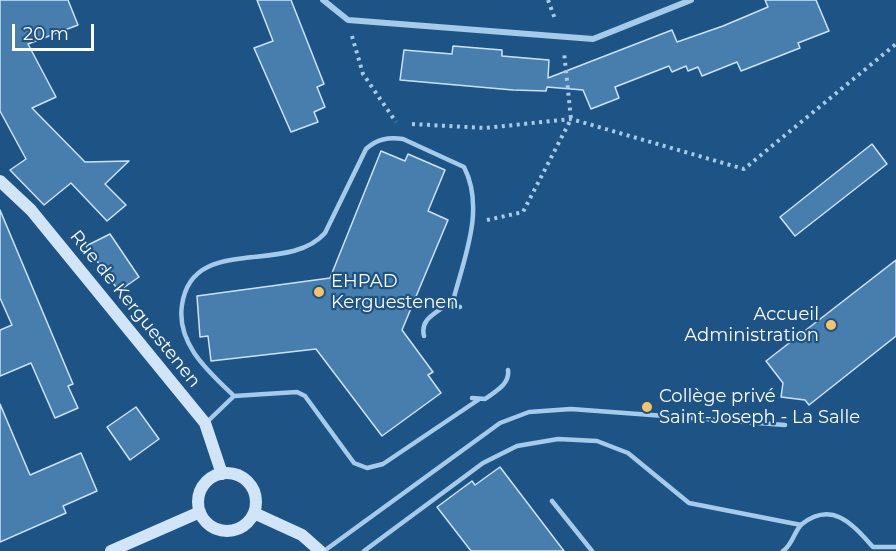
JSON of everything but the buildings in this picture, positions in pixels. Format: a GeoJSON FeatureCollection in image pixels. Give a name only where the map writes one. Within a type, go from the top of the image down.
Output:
{"type":"FeatureCollection","features":[{"type":"Feature","properties":{"kind":"main road","name":"Rue de Kerguestenen"},"geometry":{"type":"LineString","coordinates":[[0,181],[31,210],[205,423],[222,474]]}},
{"type":"Feature","properties":{"kind":"main road"},"geometry":{"type":"LineString","coordinates":[[222,474],[242,477],[250,484],[256,503],[254,513],[248,523],[238,530],[226,532],[215,529],[206,522],[200,512],[198,502],[205,483],[222,474]]}},
{"type":"Feature","properties":{"kind":"main road"},"geometry":{"type":"LineString","coordinates":[[111,551],[200,512]]}},
{"type":"Feature","properties":{"kind":"main road"},"geometry":{"type":"LineString","coordinates":[[254,513],[302,536],[322,551]]}},
{"type":"Feature","properties":{"kind":"street"},"geometry":{"type":"LineString","coordinates":[[323,0],[348,20],[593,39],[691,0]]}},
{"type":"Feature","properties":{"kind":"lane"},"geometry":{"type":"LineString","coordinates":[[234,396],[199,361],[183,332],[182,303],[190,280],[213,262],[296,250],[318,240],[325,233],[366,149],[382,139],[403,139],[464,166],[475,198],[452,305]]}},
{"type":"Feature","properties":{"kind":"lane"},"geometry":{"type":"LineString","coordinates":[[424,336],[423,328],[426,321],[445,306],[460,307]]}},
{"type":"Feature","properties":{"kind":"lane"},"geometry":{"type":"LineString","coordinates":[[205,423],[234,396],[289,391],[302,393],[354,463],[368,468],[383,464],[478,400],[485,399],[504,384],[508,378],[508,370]]}},
{"type":"Feature","properties":{"kind":"lane"},"geometry":{"type":"LineString","coordinates":[[472,398],[478,400]]}},
{"type":"Feature","properties":{"kind":"lane"},"geometry":{"type":"LineString","coordinates":[[322,551],[500,423],[529,412],[571,409],[784,425]]}},
{"type":"Feature","properties":{"kind":"lane"},"geometry":{"type":"LineString","coordinates":[[364,551],[483,463],[517,446],[558,439],[597,441],[628,453],[689,503],[801,525]]}},
{"type":"Feature","properties":{"kind":"lane"},"geometry":{"type":"LineString","coordinates":[[552,501],[592,551]]}},
{"type":"Feature","properties":{"kind":"lane"},"geometry":{"type":"LineString","coordinates":[[783,551],[789,547],[801,525],[823,514],[846,518],[874,549],[896,547]]}},
{"type":"Feature","properties":{"kind":"path"},"geometry":{"type":"LineString","coordinates":[[348,20],[363,74],[396,123],[403,139]]}},
{"type":"Feature","properties":{"kind":"path"},"geometry":{"type":"LineString","coordinates":[[471,223],[523,212],[571,119],[562,35]]}},
{"type":"Feature","properties":{"kind":"path"},"geometry":{"type":"LineString","coordinates":[[396,123],[485,128],[571,119],[744,169],[896,44]]}},
{"type":"Feature","properties":{"kind":"place","name":"EHPAD Kerguestenen"},"geometry":{"type":"Point","coordinates":[319,292]}},
{"type":"Feature","properties":{"kind":"place","name":"Accueil Administration"},"geometry":{"type":"Point","coordinates":[831,325]}},
{"type":"Feature","properties":{"kind":"place","name":"Collège privé Saint-Joseph - La Salle"},"geometry":{"type":"Point","coordinates":[647,407]}}]}
